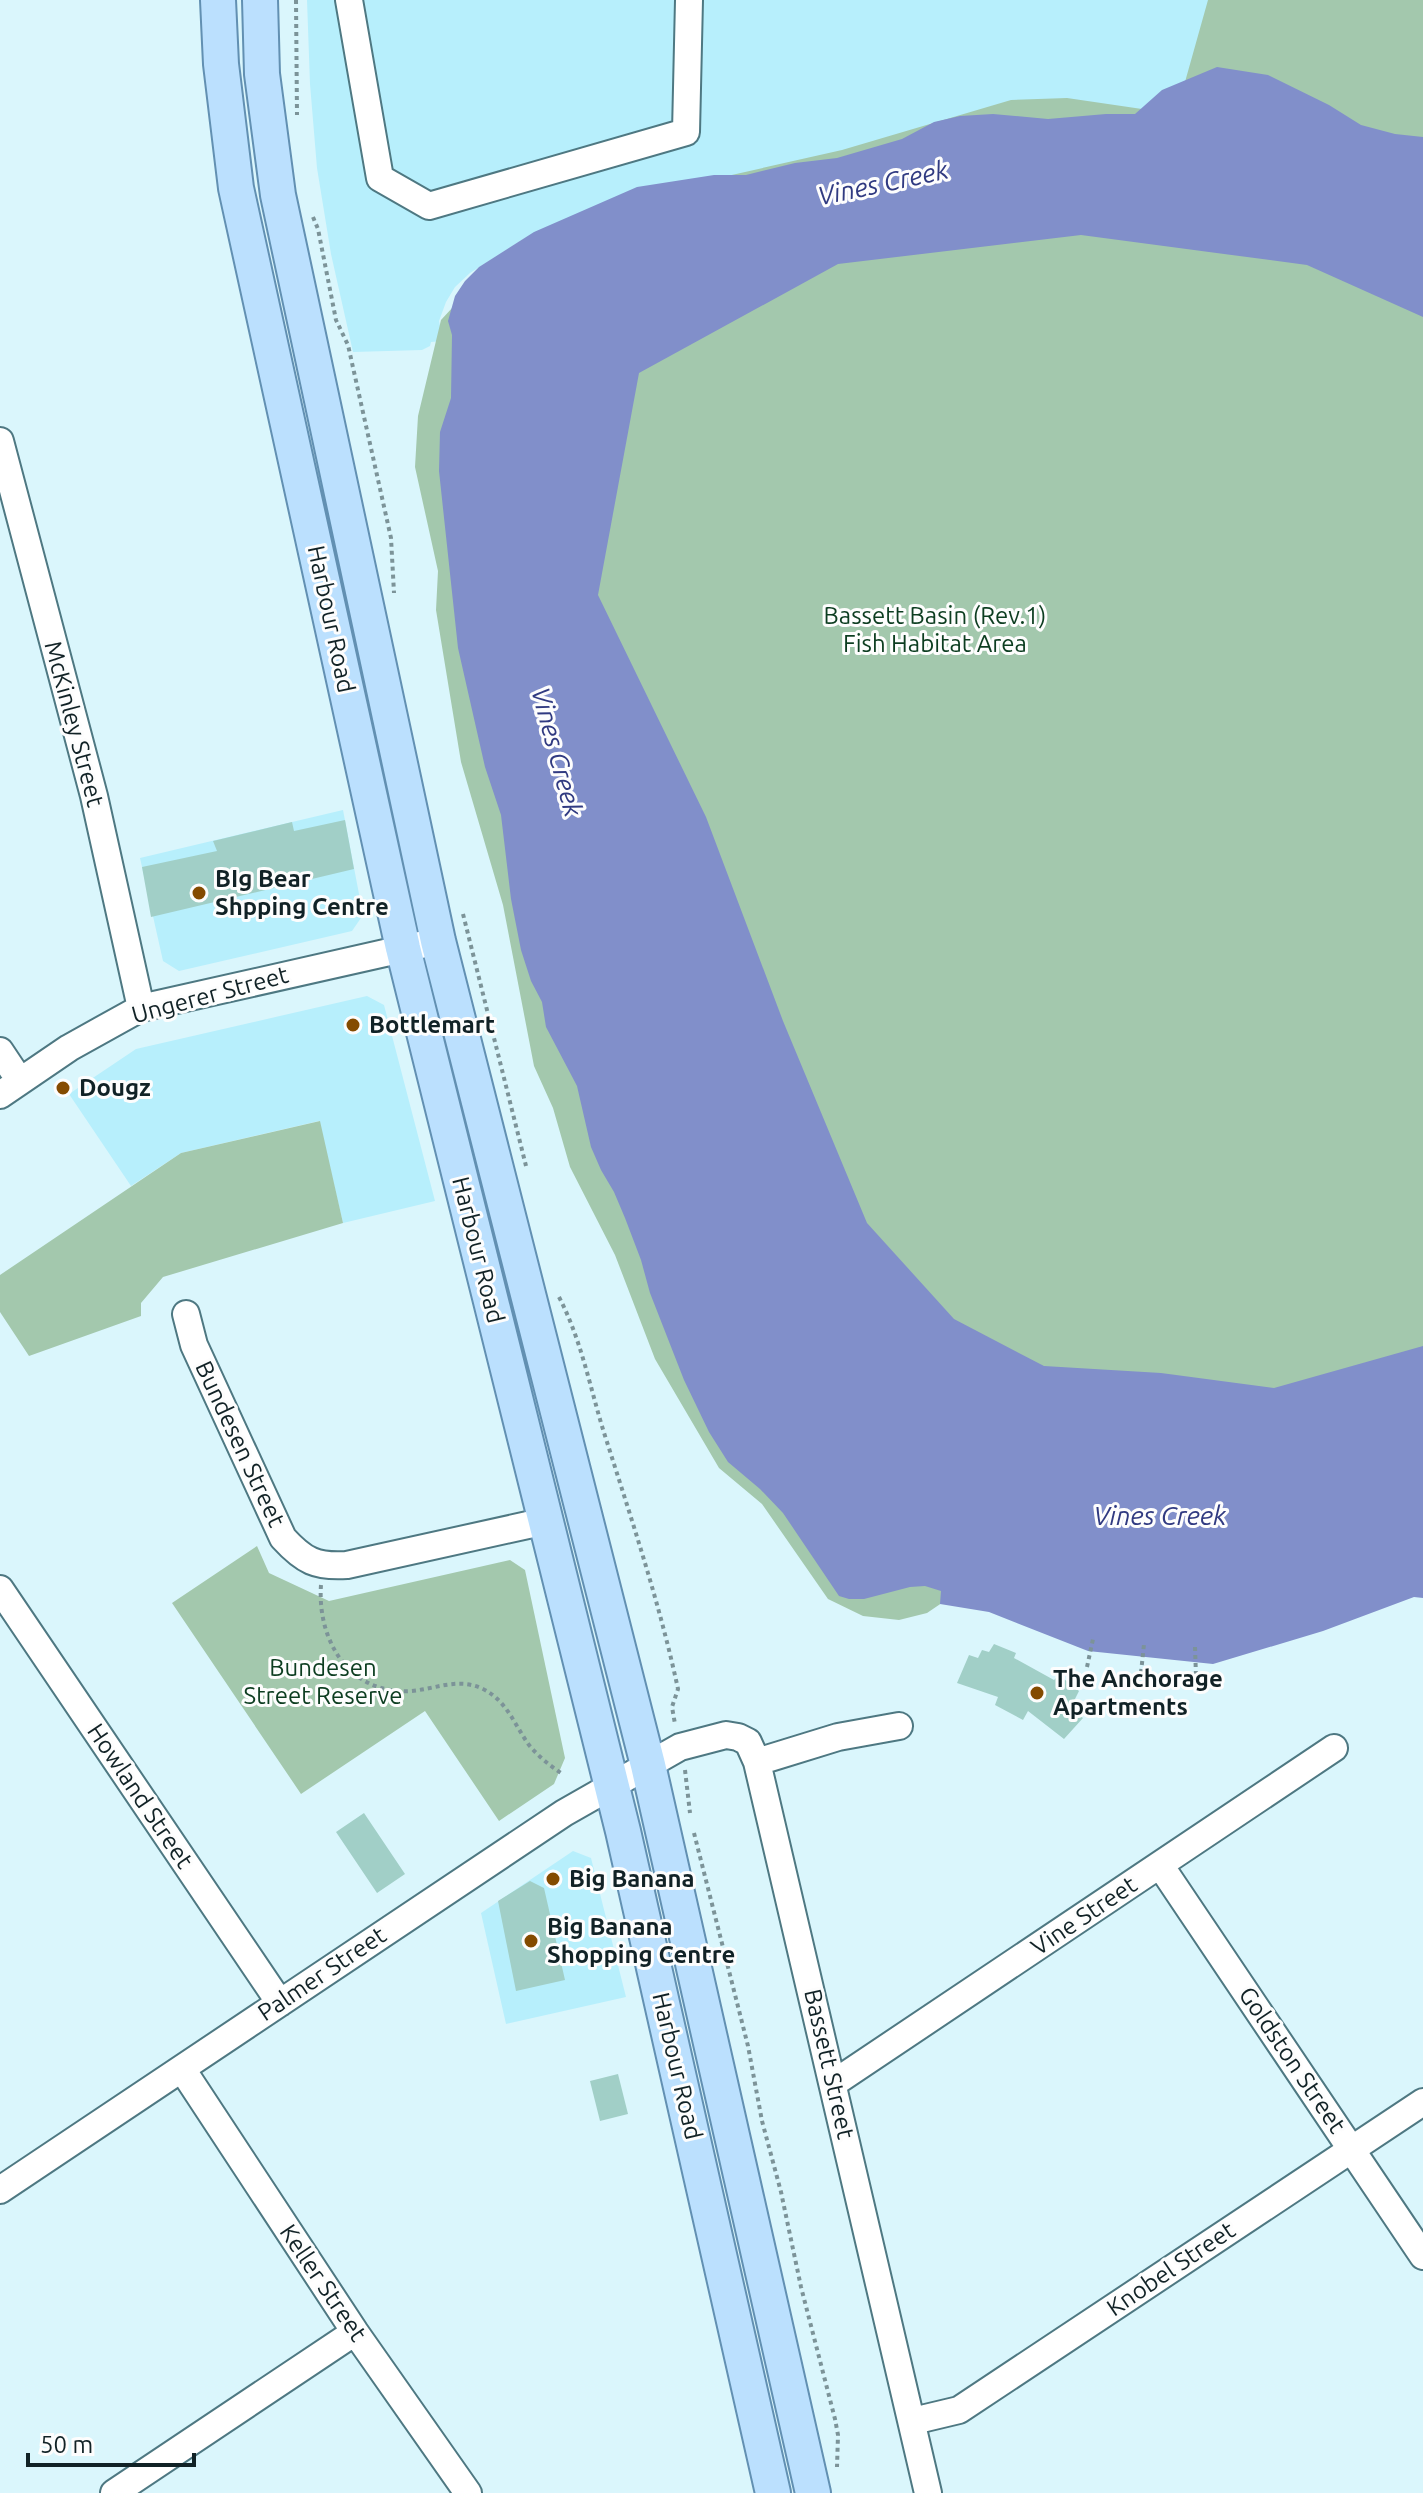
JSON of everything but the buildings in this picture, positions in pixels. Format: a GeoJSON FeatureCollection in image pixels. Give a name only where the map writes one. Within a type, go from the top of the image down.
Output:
{"type":"FeatureCollection","features":[{"type":"Feature","properties":{"kind":"main road","name":"Harbour Road"},"geometry":{"type":"LineString","coordinates":[[218,0],[221,64],[236,188],[403,948],[633,1871],[773,2493]]}},
{"type":"Feature","properties":{"kind":"main road","name":"Harbour Road"},"geometry":{"type":"LineString","coordinates":[[260,0],[262,74],[278,195],[438,941],[648,1765],[825,2483]]}},
{"type":"Feature","properties":{"kind":"street"},"geometry":{"type":"LineString","coordinates":[[349,0],[380,178],[429,206],[686,132],[689,0]]}},
{"type":"Feature","properties":{"kind":"street","name":"McKinley Street"},"geometry":{"type":"LineString","coordinates":[[0,441],[94,796],[141,1008]]}},
{"type":"Feature","properties":{"kind":"street","name":"Ungerer Street"},"geometry":{"type":"LineString","coordinates":[[10,1088],[69,1048],[141,1008],[438,941]]}},
{"type":"Feature","properties":{"kind":"street"},"geometry":{"type":"LineString","coordinates":[[0,1051],[10,1088]]}},
{"type":"Feature","properties":{"kind":"street","name":"Bundesen Street"},"geometry":{"type":"LineString","coordinates":[[186,1314],[194,1345],[283,1538],[298,1554],[326,1566]]}},
{"type":"Feature","properties":{"kind":"street"},"geometry":{"type":"LineString","coordinates":[[326,1566],[347,1565],[546,1521]]}},
{"type":"Feature","properties":{"kind":"street","name":"Howland Street"},"geometry":{"type":"LineString","coordinates":[[0,1589],[280,2003]]}},
{"type":"Feature","properties":{"kind":"street"},"geometry":{"type":"LineString","coordinates":[[648,1765],[680,1747],[726,1735],[748,1742],[757,1762],[838,1737],[899,1726]]}},
{"type":"Feature","properties":{"kind":"street","name":"Vine Street"},"geometry":{"type":"LineString","coordinates":[[834,2083],[1334,1748]]}},
{"type":"Feature","properties":{"kind":"street","name":"Bassett Street"},"geometry":{"type":"LineString","coordinates":[[757,1762],[928,2493]]}},
{"type":"Feature","properties":{"kind":"street","name":"Palmer Street"},"geometry":{"type":"LineString","coordinates":[[0,2190],[564,1813],[648,1765]]}},
{"type":"Feature","properties":{"kind":"street","name":"Goldston Street"},"geometry":{"type":"LineString","coordinates":[[1160,1865],[1423,2256]]}},
{"type":"Feature","properties":{"kind":"street","name":"Keller Street"},"geometry":{"type":"LineString","coordinates":[[182,2069],[355,2332],[468,2493]]}},
{"type":"Feature","properties":{"kind":"street","name":"Knobel Street"},"geometry":{"type":"LineString","coordinates":[[913,2421],[959,2410],[1423,2102]]}},
{"type":"Feature","properties":{"kind":"street"},"geometry":{"type":"LineString","coordinates":[[114,2493],[355,2332]]}},
{"type":"Feature","properties":{"kind":"path"},"geometry":{"type":"LineString","coordinates":[[296,0],[297,119]]}},
{"type":"Feature","properties":{"kind":"path"},"geometry":{"type":"LineString","coordinates":[[313,216],[336,320],[348,345],[391,538],[394,606]]}},
{"type":"Feature","properties":{"kind":"path"},"geometry":{"type":"LineString","coordinates":[[461,905],[528,1174]]}},
{"type":"Feature","properties":{"kind":"path"},"geometry":{"type":"LineString","coordinates":[[559,1297],[572,1322],[606,1441],[644,1556],[678,1689],[672,1707],[675,1724]]}},
{"type":"Feature","properties":{"kind":"path"},"geometry":{"type":"LineString","coordinates":[[326,1566],[321,1619],[339,1659],[353,1673],[389,1690],[408,1691],[458,1683],[486,1690],[509,1711],[530,1746],[561,1773]]}},
{"type":"Feature","properties":{"kind":"path"},"geometry":{"type":"LineString","coordinates":[[1087,1667],[1093,1639]]}},
{"type":"Feature","properties":{"kind":"path"},"geometry":{"type":"LineString","coordinates":[[1141,1673],[1144,1644]]}},
{"type":"Feature","properties":{"kind":"path"},"geometry":{"type":"LineString","coordinates":[[1195,1647],[1196,1676]]}},
{"type":"Feature","properties":{"kind":"path"},"geometry":{"type":"LineString","coordinates":[[685,1766],[691,1820],[727,1957],[801,2287],[835,2419],[838,2435],[825,2483]]}},
{"type":"Feature","properties":{"kind":"shaded area"},"geometry":{"type":"Polygon","coordinates":[[[307,0],[1213,0],[1195,77],[1135,114],[931,123],[900,141],[525,238],[470,273],[455,287],[439,321],[443,341],[431,342],[422,350],[353,352],[331,254],[317,168],[307,0]]]}},
{"type":"Feature","properties":{"kind":"shaded area"},"geometry":{"type":"Polygon","coordinates":[[[343,810],[363,915],[352,931],[179,971],[163,961],[140,858],[343,810]]]}},
{"type":"Feature","properties":{"kind":"shaded area"},"geometry":{"type":"Polygon","coordinates":[[[367,996],[384,1005],[435,1201],[343,1223],[319,1121],[181,1153],[131,1186],[69,1094],[136,1049],[367,996]]]}},
{"type":"Feature","properties":{"kind":"shaded area"},"geometry":{"type":"Polygon","coordinates":[[[573,1851],[591,1858],[626,1997],[506,2024],[481,1913],[573,1851]]]}},
{"type":"Feature","properties":{"kind":"green space","name":"Bassett Basin (Rev.1) Fish Habitat Area"},"geometry":{"type":"Polygon","coordinates":[[[1208,0],[1423,0],[1423,1535],[992,1569],[927,1613],[899,1620],[863,1616],[828,1599],[762,1504],[719,1468],[655,1359],[615,1255],[570,1167],[553,1108],[534,1066],[503,905],[461,762],[436,610],[438,571],[415,467],[418,416],[441,320],[477,281],[705,181],[842,150],[1011,100],[1067,98],[1176,114],[1208,0]]]}},
{"type":"Feature","properties":{"kind":"green space"},"geometry":{"type":"Polygon","coordinates":[[[320,1121],[343,1223],[163,1277],[141,1303],[141,1316],[29,1356],[0,1312],[0,1275],[181,1153],[320,1121]]]}},
{"type":"Feature","properties":{"kind":"green space","name":"Bundesen Street Reserve"},"geometry":{"type":"Polygon","coordinates":[[[257,1546],[269,1573],[329,1601],[510,1560],[525,1570],[565,1758],[554,1784],[499,1821],[425,1711],[301,1794],[172,1603],[257,1546]]]}},
{"type":"Feature","properties":{"kind":"water","name":"Vines Creek"},"geometry":{"type":"Polygon","coordinates":[[[1217,67],[1268,75],[1329,105],[1361,125],[1423,137],[1423,317],[1307,265],[1081,235],[838,264],[639,373],[598,595],[706,817],[783,1021],[867,1223],[954,1319],[1044,1366],[1161,1373],[1274,1388],[1423,1346],[1423,1598],[1414,1597],[1323,1631],[1213,1664],[1088,1651],[989,1612],[940,1604],[941,1591],[925,1586],[864,1599],[839,1596],[783,1513],[728,1462],[709,1432],[684,1380],[625,1218],[591,1147],[577,1086],[546,1027],[542,1002],[521,950],[511,899],[501,815],[485,767],[458,648],[439,471],[440,432],[451,398],[452,335],[448,321],[455,296],[479,267],[534,232],[637,187],[714,175],[746,175],[795,163],[837,158],[902,139],[934,122],[960,116],[993,114],[1048,119],[1135,114],[1162,90],[1217,67]]]}},
{"type":"Feature","properties":{"kind":"place","name":"BIg Bear Shpping Centre"},"geometry":{"type":"Point","coordinates":[199,893]}},
{"type":"Feature","properties":{"kind":"place","name":"Bottlemart"},"geometry":{"type":"Point","coordinates":[353,1025]}},
{"type":"Feature","properties":{"kind":"place","name":"Dougz"},"geometry":{"type":"Point","coordinates":[63,1088]}},
{"type":"Feature","properties":{"kind":"place","name":"The Anchorage Apartments"},"geometry":{"type":"Point","coordinates":[1037,1693]}},
{"type":"Feature","properties":{"kind":"place","name":"Big Banana"},"geometry":{"type":"Point","coordinates":[553,1879]}},
{"type":"Feature","properties":{"kind":"place","name":"Big Banana Shopping Centre"},"geometry":{"type":"Point","coordinates":[531,1941]}}]}
